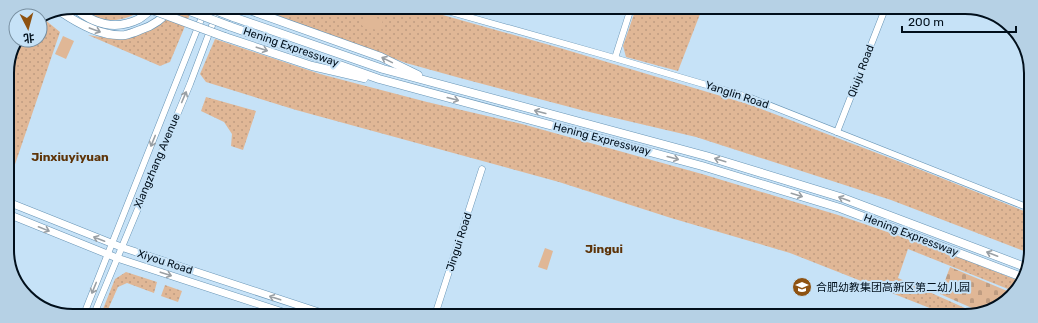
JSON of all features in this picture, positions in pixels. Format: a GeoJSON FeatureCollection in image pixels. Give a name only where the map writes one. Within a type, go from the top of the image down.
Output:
{"type":"FeatureCollection","features":[{"type":"Feature","properties":{"kind":"highway"},"geometry":{"type":"LineString","coordinates":[[81,14],[102,25],[124,25],[145,14]]}},
{"type":"Feature","properties":{"kind":"highway"},"geometry":{"type":"LineString","coordinates":[[163,14],[225,37],[312,66],[430,93]]}},
{"type":"Feature","properties":{"kind":"highway"},"geometry":{"type":"LineString","coordinates":[[65,15],[75,22],[100,32],[114,35],[126,35],[146,28],[159,21],[166,14]]}},
{"type":"Feature","properties":{"kind":"highway","name":"Hening Expressway"},"geometry":{"type":"LineString","coordinates":[[198,14],[380,79],[702,166],[840,208],[1018,276]]}},
{"type":"Feature","properties":{"kind":"highway","name":"Hening Expressway"},"geometry":{"type":"LineString","coordinates":[[226,14],[383,69],[706,156],[840,197],[1022,266]]}},
{"type":"Feature","properties":{"kind":"highway"},"geometry":{"type":"LineString","coordinates":[[261,14],[381,57],[434,83]]}},
{"type":"Feature","properties":{"kind":"main road","name":"Xiyou Road"},"geometry":{"type":"LineString","coordinates":[[14,204],[121,248],[310,309]]}},
{"type":"Feature","properties":{"kind":"main road","name":"Xiyou Road"},"geometry":{"type":"LineString","coordinates":[[14,216],[117,258],[274,309]]}},
{"type":"Feature","properties":{"kind":"street","name":"Xiangzhang Avenue"},"geometry":{"type":"LineString","coordinates":[[86,309],[203,14]]}},
{"type":"Feature","properties":{"kind":"street","name":"Xiangzhang Avenue"},"geometry":{"type":"LineString","coordinates":[[96,309],[190,84],[216,14]]}},
{"type":"Feature","properties":{"kind":"street","name":"Yanglin Road"},"geometry":{"type":"LineString","coordinates":[[458,14],[751,98],[1024,206]]}},
{"type":"Feature","properties":{"kind":"street"},"geometry":{"type":"LineString","coordinates":[[615,58],[629,14]]}},
{"type":"Feature","properties":{"kind":"street","name":"Qiuju Road"},"geometry":{"type":"LineString","coordinates":[[838,132],[884,14]]}},
{"type":"Feature","properties":{"kind":"street","name":"Jingui Road"},"geometry":{"type":"LineString","coordinates":[[437,309],[482,169]]}},
{"type":"Feature","properties":{"kind":"green space"},"geometry":{"type":"Polygon","coordinates":[[[89,14],[134,14],[129,17],[116,20],[94,17],[89,14]]]}},
{"type":"Feature","properties":{"kind":"green space"},"geometry":{"type":"Polygon","coordinates":[[[171,14],[190,14],[170,62],[160,66],[88,35],[107,38],[128,38],[150,30],[169,18],[171,14]]]}},
{"type":"Feature","properties":{"kind":"green space"},"geometry":{"type":"Polygon","coordinates":[[[271,14],[439,14],[751,105],[1024,211],[1024,251],[891,200],[696,137],[581,110],[406,63],[271,14]]]}},
{"type":"Feature","properties":{"kind":"green space"},"geometry":{"type":"Polygon","coordinates":[[[634,14],[700,14],[678,71],[626,57],[623,46],[634,14]]]}},
{"type":"Feature","properties":{"kind":"green space"},"geometry":{"type":"Polygon","coordinates":[[[365,15],[383,20],[380,31],[362,26],[365,15]]]}},
{"type":"Feature","properties":{"kind":"green space"},"geometry":{"type":"Polygon","coordinates":[[[48,22],[60,32],[14,167],[14,69],[20,48],[48,48],[48,22]]]}},
{"type":"Feature","properties":{"kind":"green space"},"geometry":{"type":"Polygon","coordinates":[[[63,36],[74,41],[66,59],[55,54],[63,36]]]}},
{"type":"Feature","properties":{"kind":"green space"},"geometry":{"type":"Polygon","coordinates":[[[215,39],[320,74],[427,102],[522,124],[702,174],[838,215],[949,253],[1016,280],[1009,289],[908,249],[898,278],[967,309],[932,309],[790,253],[671,218],[559,182],[296,110],[206,82],[200,74],[215,39]]]}},
{"type":"Feature","properties":{"kind":"green space"},"geometry":{"type":"Polygon","coordinates":[[[206,97],[256,111],[243,150],[231,146],[232,134],[224,122],[201,111],[206,97]]]}},
{"type":"Feature","properties":{"kind":"green space"},"geometry":{"type":"Polygon","coordinates":[[[545,248],[553,251],[547,270],[538,267],[545,248]]]}},
{"type":"Feature","properties":{"kind":"green space"},"geometry":{"type":"Polygon","coordinates":[[[950,267],[1008,291],[988,305],[973,308],[940,294],[950,267]]]}},
{"type":"Feature","properties":{"kind":"green space"},"geometry":{"type":"Polygon","coordinates":[[[126,272],[157,282],[154,293],[127,283],[118,287],[108,309],[103,309],[115,279],[126,272]]]}},
{"type":"Feature","properties":{"kind":"green space"},"geometry":{"type":"Polygon","coordinates":[[[165,285],[182,291],[178,302],[161,296],[165,285]]]}},
{"type":"Feature","properties":{"kind":"place","name":"合肥幼教集团高新区第二幼儿园"},"geometry":{"type":"Point","coordinates":[802,287]}},
{"type":"Feature","properties":{"kind":"district","name":"Jinxiuyiyuan"},"geometry":{"type":"Point","coordinates":[70,157]}},
{"type":"Feature","properties":{"kind":"district","name":"Jingui"},"geometry":{"type":"Point","coordinates":[604,249]}}]}
